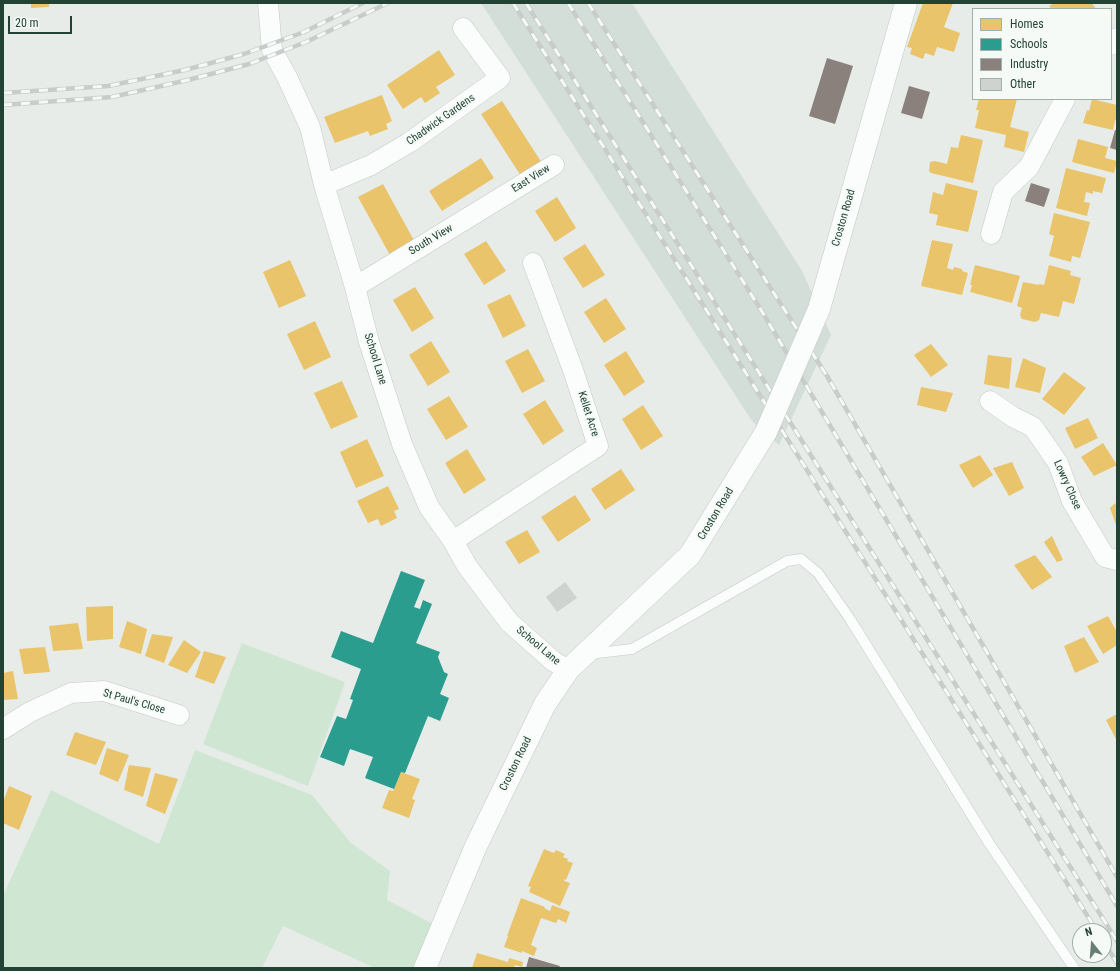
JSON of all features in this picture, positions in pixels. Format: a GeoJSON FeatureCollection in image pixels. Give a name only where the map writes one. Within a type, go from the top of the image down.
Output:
{"type":"FeatureCollection","features":[{"type":"Feature","properties":{"kind":"street","name":"School Lane"},"geometry":{"type":"LineString","coordinates":[[268,3],[272,50],[287,77],[310,127],[324,185],[355,287],[369,342],[402,444],[429,507],[453,541],[467,566],[509,622],[553,661],[568,670]]}},
{"type":"Feature","properties":{"kind":"street","name":"Croston Road"},"geometry":{"type":"LineString","coordinates":[[425,968],[476,846],[545,704],[568,670],[690,555],[766,432],[819,309],[906,3]]}},
{"type":"Feature","properties":{"kind":"street","name":"Chadwick Gardens"},"geometry":{"type":"LineString","coordinates":[[324,185],[372,165],[410,142],[500,78],[463,28]]}},
{"type":"Feature","properties":{"kind":"street"},"geometry":{"type":"LineString","coordinates":[[991,234],[1003,192],[1029,167],[1064,100]]}},
{"type":"Feature","properties":{"kind":"street","name":"East View"},"geometry":{"type":"LineString","coordinates":[[508,193],[554,165]]}},
{"type":"Feature","properties":{"kind":"street","name":"South View"},"geometry":{"type":"LineString","coordinates":[[355,287],[508,193]]}},
{"type":"Feature","properties":{"kind":"street","name":"Kellet Acre"},"geometry":{"type":"LineString","coordinates":[[453,541],[598,446],[573,370],[533,263]]}},
{"type":"Feature","properties":{"kind":"street","name":"Lowry Close"},"geometry":{"type":"LineString","coordinates":[[990,402],[1034,427],[1058,463],[1072,501],[1105,557],[1117,560]]}},
{"type":"Feature","properties":{"kind":"street","name":"St Paul's Close"},"geometry":{"type":"LineString","coordinates":[[3,729],[30,712],[71,693],[104,691],[179,716]]}},
{"type":"Feature","properties":{"kind":"lane"},"geometry":{"type":"LineString","coordinates":[[585,654],[632,649],[787,561],[801,559],[818,573],[850,620],[989,842],[1074,968]]}},
{"type":"Feature","properties":{"kind":"shaded area"},"geometry":{"type":"Polygon","coordinates":[[[481,3],[632,3],[802,271],[831,335],[779,445],[752,421],[481,3]]]}},
{"type":"Feature","properties":{"kind":"green space"},"geometry":{"type":"Polygon","coordinates":[[[242,643],[345,682],[308,786],[203,744],[242,643]]]}},
{"type":"Feature","properties":{"kind":"green space"},"geometry":{"type":"Polygon","coordinates":[[[195,750],[312,795],[351,843],[390,871],[387,900],[435,925],[419,968],[375,968],[283,926],[262,968],[3,968],[3,896],[51,790],[159,844],[195,750]]]}},
{"type":"Feature","properties":{"kind":"building: Homes"},"geometry":{"type":"Polygon","coordinates":[[[31,3],[49,3],[49,7],[31,8],[31,3]]]}},
{"type":"Feature","properties":{"kind":"building: Homes"},"geometry":{"type":"Polygon","coordinates":[[[923,3],[953,3],[944,27],[960,33],[954,52],[937,47],[934,56],[925,53],[923,59],[910,54],[912,48],[907,47],[923,3]]]}},
{"type":"Feature","properties":{"kind":"building: Homes"},"geometry":{"type":"Polygon","coordinates":[[[1054,3],[1092,3],[1095,8],[1051,8],[1049,6],[1054,3]]]}},
{"type":"Feature","properties":{"kind":"building: Homes"},"geometry":{"type":"Polygon","coordinates":[[[439,50],[455,75],[436,87],[440,93],[425,103],[421,97],[403,109],[387,85],[439,50]]]}},
{"type":"Feature","properties":{"kind":"building: Homes"},"geometry":{"type":"Polygon","coordinates":[[[382,95],[392,121],[386,124],[388,129],[370,136],[368,131],[335,143],[324,117],[382,95]]]}},
{"type":"Feature","properties":{"kind":"building: Homes"},"geometry":{"type":"Polygon","coordinates":[[[979,100],[1017,100],[1010,127],[1029,132],[1024,152],[1004,147],[1006,135],[975,128],[979,110],[976,110],[979,100]]]}},
{"type":"Feature","properties":{"kind":"building: Homes"},"geometry":{"type":"Polygon","coordinates":[[[1092,100],[1117,105],[1117,120],[1115,120],[1113,130],[1083,123],[1087,110],[1089,111],[1092,100]]]}},
{"type":"Feature","properties":{"kind":"building: Homes"},"geometry":{"type":"Polygon","coordinates":[[[502,101],[542,163],[521,176],[481,114],[502,101]]]}},
{"type":"Feature","properties":{"kind":"building: Homes"},"geometry":{"type":"Polygon","coordinates":[[[961,135],[983,140],[973,183],[931,173],[929,171],[930,162],[935,161],[947,164],[951,147],[958,148],[961,135]]]}},
{"type":"Feature","properties":{"kind":"building: Homes"},"geometry":{"type":"Polygon","coordinates":[[[1078,139],[1108,147],[1105,158],[1117,161],[1114,173],[1072,162],[1078,139]]]}},
{"type":"Feature","properties":{"kind":"building: Homes"},"geometry":{"type":"Polygon","coordinates":[[[481,158],[494,178],[442,211],[429,191],[481,158]]]}},
{"type":"Feature","properties":{"kind":"building: Homes"},"geometry":{"type":"Polygon","coordinates":[[[1066,168],[1106,178],[1102,193],[1093,191],[1093,194],[1086,192],[1084,202],[1090,203],[1087,216],[1056,208],[1066,168]]]}},
{"type":"Feature","properties":{"kind":"building: Homes"},"geometry":{"type":"Polygon","coordinates":[[[946,183],[978,191],[968,232],[936,225],[938,215],[929,213],[933,192],[943,195],[946,183]]]}},
{"type":"Feature","properties":{"kind":"building: Homes"},"geometry":{"type":"Polygon","coordinates":[[[383,184],[416,244],[391,257],[358,197],[383,184]]]}},
{"type":"Feature","properties":{"kind":"building: Homes"},"geometry":{"type":"Polygon","coordinates":[[[557,197],[576,228],[555,242],[535,211],[557,197]]]}},
{"type":"Feature","properties":{"kind":"building: Homes"},"geometry":{"type":"Polygon","coordinates":[[[1054,213],[1090,222],[1080,258],[1072,256],[1071,262],[1049,256],[1054,236],[1049,234],[1054,213]]]}},
{"type":"Feature","properties":{"kind":"building: Homes"},"geometry":{"type":"Polygon","coordinates":[[[932,240],[953,244],[947,268],[953,270],[954,267],[962,269],[962,271],[968,273],[962,295],[921,286],[932,240]]]}},
{"type":"Feature","properties":{"kind":"building: Homes"},"geometry":{"type":"Polygon","coordinates":[[[486,241],[506,271],[484,285],[464,254],[486,241]]]}},
{"type":"Feature","properties":{"kind":"building: Homes"},"geometry":{"type":"Polygon","coordinates":[[[585,244],[605,275],[583,288],[563,258],[585,244]]]}},
{"type":"Feature","properties":{"kind":"building: Homes"},"geometry":{"type":"Polygon","coordinates":[[[290,260],[306,296],[279,308],[263,272],[290,260]]]}},
{"type":"Feature","properties":{"kind":"building: Homes"},"geometry":{"type":"Polygon","coordinates":[[[975,265],[1020,276],[1012,303],[970,292],[972,285],[970,285],[975,265]]]}},
{"type":"Feature","properties":{"kind":"building: Homes"},"geometry":{"type":"Polygon","coordinates":[[[1049,265],[1071,271],[1070,275],[1081,278],[1074,304],[1063,301],[1059,317],[1041,313],[1039,320],[1035,322],[1022,319],[1020,315],[1022,308],[1017,306],[1023,282],[1044,285],[1049,265]]]}},
{"type":"Feature","properties":{"kind":"building: Homes"},"geometry":{"type":"Polygon","coordinates":[[[415,287],[434,318],[412,332],[393,300],[415,287]]]}},
{"type":"Feature","properties":{"kind":"building: Homes"},"geometry":{"type":"Polygon","coordinates":[[[510,294],[526,326],[503,338],[487,305],[510,294]]]}},
{"type":"Feature","properties":{"kind":"building: Homes"},"geometry":{"type":"Polygon","coordinates":[[[606,298],[626,329],[604,343],[584,312],[606,298]]]}},
{"type":"Feature","properties":{"kind":"building: Homes"},"geometry":{"type":"Polygon","coordinates":[[[315,321],[331,357],[304,370],[287,334],[315,321]]]}},
{"type":"Feature","properties":{"kind":"building: Homes"},"geometry":{"type":"Polygon","coordinates":[[[431,341],[450,372],[428,386],[409,355],[431,341]]]}},
{"type":"Feature","properties":{"kind":"building: Homes"},"geometry":{"type":"Polygon","coordinates":[[[931,344],[948,365],[931,377],[914,355],[931,344]]]}},
{"type":"Feature","properties":{"kind":"building: Homes"},"geometry":{"type":"Polygon","coordinates":[[[528,349],[545,381],[522,393],[505,361],[528,349]]]}},
{"type":"Feature","properties":{"kind":"building: Homes"},"geometry":{"type":"Polygon","coordinates":[[[626,351],[645,382],[624,396],[604,365],[626,351]]]}},
{"type":"Feature","properties":{"kind":"building: Homes"},"geometry":{"type":"Polygon","coordinates":[[[988,355],[1012,358],[1009,389],[984,384],[988,355]]]}},
{"type":"Feature","properties":{"kind":"building: Homes"},"geometry":{"type":"Polygon","coordinates":[[[1023,358],[1046,368],[1040,393],[1015,387],[1023,358]]]}},
{"type":"Feature","properties":{"kind":"building: Homes"},"geometry":{"type":"Polygon","coordinates":[[[1064,372],[1086,388],[1064,415],[1042,399],[1064,372]]]}},
{"type":"Feature","properties":{"kind":"building: Homes"},"geometry":{"type":"Polygon","coordinates":[[[342,381],[358,417],[331,429],[314,393],[342,381]]]}},
{"type":"Feature","properties":{"kind":"building: Homes"},"geometry":{"type":"Polygon","coordinates":[[[921,387],[953,393],[946,412],[917,405],[921,387]]]}},
{"type":"Feature","properties":{"kind":"building: Homes"},"geometry":{"type":"Polygon","coordinates":[[[449,396],[468,427],[446,440],[427,409],[449,396]]]}},
{"type":"Feature","properties":{"kind":"building: Homes"},"geometry":{"type":"Polygon","coordinates":[[[545,400],[564,431],[543,445],[523,414],[545,400]]]}},
{"type":"Feature","properties":{"kind":"building: Homes"},"geometry":{"type":"Polygon","coordinates":[[[643,405],[663,436],[641,450],[622,419],[643,405]]]}},
{"type":"Feature","properties":{"kind":"building: Homes"},"geometry":{"type":"Polygon","coordinates":[[[1088,418],[1098,438],[1075,449],[1065,428],[1088,418]]]}},
{"type":"Feature","properties":{"kind":"building: Homes"},"geometry":{"type":"Polygon","coordinates":[[[367,439],[384,476],[356,488],[340,452],[367,439]]]}},
{"type":"Feature","properties":{"kind":"building: Homes"},"geometry":{"type":"Polygon","coordinates":[[[1103,443],[1117,465],[1094,476],[1081,457],[1103,443]]]}},
{"type":"Feature","properties":{"kind":"building: Homes"},"geometry":{"type":"Polygon","coordinates":[[[467,449],[486,480],[464,494],[445,463],[467,449]]]}},
{"type":"Feature","properties":{"kind":"building: Homes"},"geometry":{"type":"Polygon","coordinates":[[[980,455],[993,475],[973,488],[959,465],[980,455]]]}},
{"type":"Feature","properties":{"kind":"building: Homes"},"geometry":{"type":"Polygon","coordinates":[[[1012,462],[1024,488],[1009,496],[993,468],[1012,462]]]}},
{"type":"Feature","properties":{"kind":"building: Homes"},"geometry":{"type":"Polygon","coordinates":[[[621,469],[635,490],[605,510],[591,489],[621,469]]]}},
{"type":"Feature","properties":{"kind":"building: Homes"},"geometry":{"type":"Polygon","coordinates":[[[388,486],[399,509],[394,511],[397,518],[381,526],[378,519],[368,523],[357,501],[388,486]]]}},
{"type":"Feature","properties":{"kind":"building: Homes"},"geometry":{"type":"Polygon","coordinates":[[[575,495],[591,520],[558,542],[541,517],[575,495]]]}},
{"type":"Feature","properties":{"kind":"building: Homes"},"geometry":{"type":"Polygon","coordinates":[[[1115,503],[1117,507],[1117,528],[1110,508],[1115,503]]]}},
{"type":"Feature","properties":{"kind":"building: Homes"},"geometry":{"type":"Polygon","coordinates":[[[527,530],[540,552],[519,564],[505,542],[527,530]]]}},
{"type":"Feature","properties":{"kind":"building: Homes"},"geometry":{"type":"Polygon","coordinates":[[[1052,536],[1063,560],[1057,562],[1044,542],[1052,536]]]}},
{"type":"Feature","properties":{"kind":"building: Homes"},"geometry":{"type":"Polygon","coordinates":[[[1035,555],[1052,577],[1032,590],[1014,565],[1035,555]]]}},
{"type":"Feature","properties":{"kind":"building: Homes"},"geometry":{"type":"Polygon","coordinates":[[[113,606],[113,639],[87,641],[86,607],[113,606]]]}},
{"type":"Feature","properties":{"kind":"building: Homes"},"geometry":{"type":"Polygon","coordinates":[[[1108,616],[1117,632],[1117,645],[1103,654],[1087,626],[1108,616]]]}},
{"type":"Feature","properties":{"kind":"building: Homes"},"geometry":{"type":"Polygon","coordinates":[[[127,621],[147,629],[141,654],[119,647],[127,621]]]}},
{"type":"Feature","properties":{"kind":"building: Homes"},"geometry":{"type":"Polygon","coordinates":[[[78,623],[83,649],[53,651],[49,626],[78,623]]]}},
{"type":"Feature","properties":{"kind":"building: Homes"},"geometry":{"type":"Polygon","coordinates":[[[152,634],[173,637],[164,663],[145,656],[152,634]]]}},
{"type":"Feature","properties":{"kind":"building: Homes"},"geometry":{"type":"Polygon","coordinates":[[[1084,637],[1099,662],[1075,673],[1064,646],[1084,637]]]}},
{"type":"Feature","properties":{"kind":"building: Homes"},"geometry":{"type":"Polygon","coordinates":[[[184,640],[201,652],[187,673],[168,665],[184,640]]]}},
{"type":"Feature","properties":{"kind":"building: Homes"},"geometry":{"type":"Polygon","coordinates":[[[45,647],[50,672],[24,674],[19,649],[45,647]]]}},
{"type":"Feature","properties":{"kind":"building: Homes"},"geometry":{"type":"Polygon","coordinates":[[[204,651],[226,657],[214,684],[195,677],[204,651]]]}},
{"type":"Feature","properties":{"kind":"building: Homes"},"geometry":{"type":"Polygon","coordinates":[[[13,671],[18,699],[3,700],[3,673],[13,671]]]}},
{"type":"Feature","properties":{"kind":"building: Homes"},"geometry":{"type":"Polygon","coordinates":[[[1117,714],[1117,741],[1106,720],[1117,714]]]}},
{"type":"Feature","properties":{"kind":"building: Homes"},"geometry":{"type":"Polygon","coordinates":[[[75,732],[106,742],[96,765],[66,755],[75,732]]]}},
{"type":"Feature","properties":{"kind":"building: Homes"},"geometry":{"type":"Polygon","coordinates":[[[107,748],[129,755],[118,782],[99,774],[107,748]]]}},
{"type":"Feature","properties":{"kind":"building: Homes"},"geometry":{"type":"Polygon","coordinates":[[[129,765],[151,768],[143,797],[124,790],[129,765]]]}},
{"type":"Feature","properties":{"kind":"building: Homes"},"geometry":{"type":"Polygon","coordinates":[[[401,772],[420,779],[412,799],[415,800],[409,818],[382,808],[389,790],[393,791],[401,772]]]}},
{"type":"Feature","properties":{"kind":"building: Homes"},"geometry":{"type":"Polygon","coordinates":[[[155,773],[178,779],[165,814],[146,806],[155,773]]]}},
{"type":"Feature","properties":{"kind":"building: Homes"},"geometry":{"type":"Polygon","coordinates":[[[9,786],[32,796],[19,830],[3,823],[3,802],[9,786]]]}},
{"type":"Feature","properties":{"kind":"building: Homes"},"geometry":{"type":"Polygon","coordinates":[[[544,849],[554,853],[556,850],[565,854],[563,857],[568,859],[567,861],[573,863],[566,880],[565,879],[564,881],[570,883],[560,906],[529,892],[531,887],[528,886],[544,849]]]}},
{"type":"Feature","properties":{"kind":"building: Homes"},"geometry":{"type":"Polygon","coordinates":[[[521,898],[545,907],[544,908],[550,911],[552,905],[570,912],[566,923],[558,919],[556,923],[541,918],[531,945],[537,948],[534,956],[522,951],[522,953],[504,947],[521,898]]]}},
{"type":"Feature","properties":{"kind":"building: Homes"},"geometry":{"type":"Polygon","coordinates":[[[477,953],[508,962],[509,958],[523,962],[522,967],[515,965],[514,968],[472,968],[477,953]]]}},
{"type":"Feature","properties":{"kind":"building: Schools"},"geometry":{"type":"Polygon","coordinates":[[[401,571],[425,580],[414,607],[420,609],[423,600],[432,604],[416,643],[440,652],[438,657],[444,672],[448,674],[440,694],[449,698],[440,721],[428,716],[405,773],[401,772],[394,789],[365,778],[373,757],[350,749],[344,766],[320,757],[337,716],[346,719],[353,700],[350,699],[361,669],[331,657],[341,631],[373,643],[401,571]]]}},
{"type":"Feature","properties":{"kind":"building: Industry"},"geometry":{"type":"Polygon","coordinates":[[[827,58],[853,66],[835,124],[809,116],[827,58]]]}},
{"type":"Feature","properties":{"kind":"building: Industry"},"geometry":{"type":"Polygon","coordinates":[[[909,86],[930,92],[922,119],[901,113],[909,86]]]}},
{"type":"Feature","properties":{"kind":"building: Industry"},"geometry":{"type":"Polygon","coordinates":[[[1115,130],[1117,130],[1117,150],[1110,148],[1115,130]]]}},
{"type":"Feature","properties":{"kind":"building: Industry"},"geometry":{"type":"Polygon","coordinates":[[[1031,183],[1050,189],[1044,207],[1025,201],[1031,183]]]}},
{"type":"Feature","properties":{"kind":"building: Industry"},"geometry":{"type":"Polygon","coordinates":[[[529,957],[560,966],[559,968],[526,968],[529,957]]]}},
{"type":"Feature","properties":{"kind":"building: Other"},"geometry":{"type":"Polygon","coordinates":[[[565,582],[577,598],[557,612],[546,597],[565,582]]]}},
{"type":"Feature","properties":{"kind":"railway"},"geometry":{"type":"LineString","coordinates":[[3,93],[108,86],[185,70],[244,54],[304,32],[363,3]]}},
{"type":"Feature","properties":{"kind":"railway"},"geometry":{"type":"LineString","coordinates":[[3,105],[112,97],[188,80],[249,64],[306,42],[388,3]]}},
{"type":"Feature","properties":{"kind":"railway"},"geometry":{"type":"LineString","coordinates":[[513,3],[1092,923]]}},
{"type":"Feature","properties":{"kind":"railway"},"geometry":{"type":"LineString","coordinates":[[526,3],[1117,941]]}},
{"type":"Feature","properties":{"kind":"railway"},"geometry":{"type":"LineString","coordinates":[[568,3],[761,310],[1117,906]]}},
{"type":"Feature","properties":{"kind":"railway"},"geometry":{"type":"LineString","coordinates":[[588,3],[827,376],[1117,877]]}},
{"type":"Feature","properties":{"kind":"railway"},"geometry":{"type":"LineString","coordinates":[[1112,955],[1117,963]]}}]}
